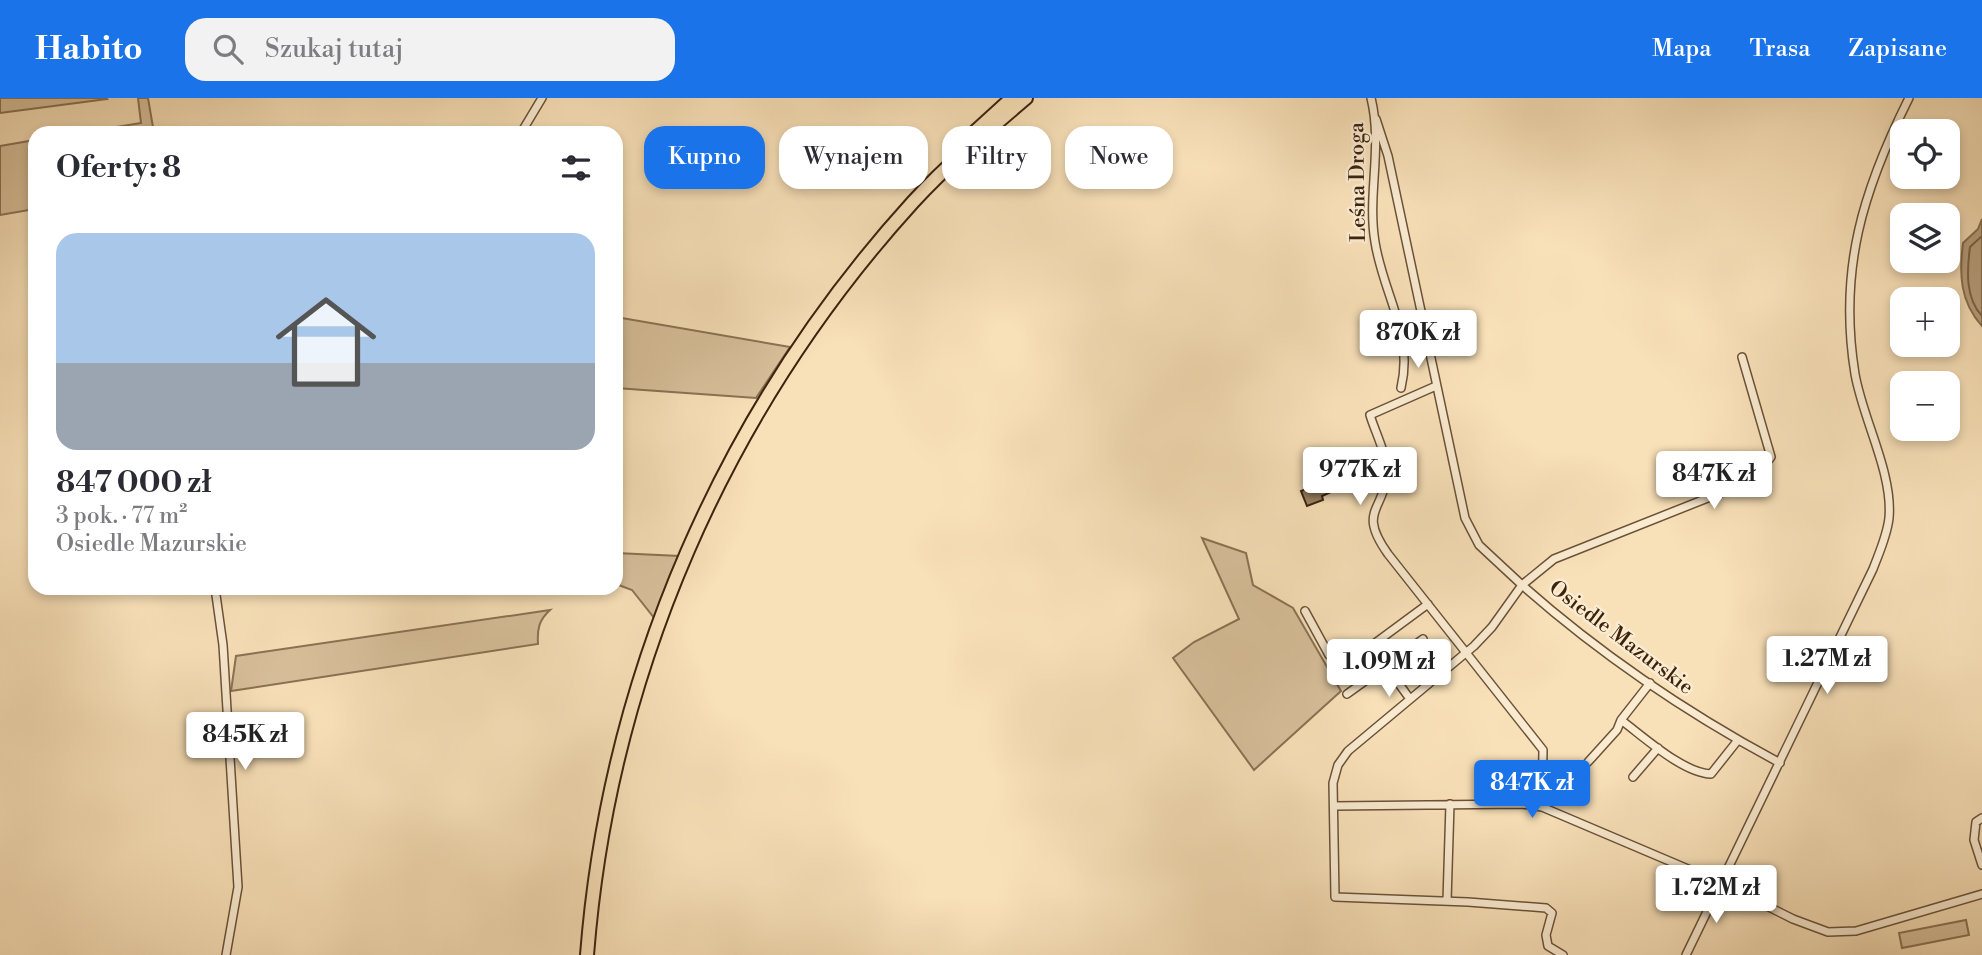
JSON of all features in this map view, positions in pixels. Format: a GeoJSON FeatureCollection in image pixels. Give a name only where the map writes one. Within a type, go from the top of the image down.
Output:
{"type":"FeatureCollection","features":[{"type":"Feature","properties":{"kind":"main road"},"geometry":{"type":"LineString","coordinates":[[936,179],[960,146],[1012,98]]}},
{"type":"Feature","properties":{"kind":"main road"},"geometry":{"type":"LineString","coordinates":[[587,954],[600,839],[631,706],[662,614],[699,525],[755,415],[863,260],[936,179],[1026,98]]}},
{"type":"Feature","properties":{"kind":"street"},"geometry":{"type":"LineString","coordinates":[[525,126],[542,98]]}},
{"type":"Feature","properties":{"kind":"street","name":"Leśna Droga"},"geometry":{"type":"LineString","coordinates":[[1371,98],[1376,119],[1373,223],[1382,274],[1405,341],[1406,365],[1401,388]]}},
{"type":"Feature","properties":{"kind":"street"},"geometry":{"type":"LineString","coordinates":[[1686,955],[1873,569],[1886,531],[1887,492],[1856,377],[1849,322],[1849,289],[1855,241],[1864,203],[1879,160],[1909,98]]}},
{"type":"Feature","properties":{"kind":"street"},"geometry":{"type":"LineString","coordinates":[[1376,119],[1388,156],[1436,386],[1472,535],[1492,559],[1522,585],[1554,559],[1753,480],[1771,457],[1742,357]]}},
{"type":"Feature","properties":{"kind":"street"},"geometry":{"type":"LineString","coordinates":[[1436,386],[1370,415],[1387,470],[1374,509],[1376,532],[1388,554],[1543,750],[1542,807]]}},
{"type":"Feature","properties":{"kind":"street","name":"Osiedle Mazurskie"},"geometry":{"type":"LineString","coordinates":[[1563,955],[1548,946],[1546,935],[1552,914],[1546,908],[1335,897],[1333,783],[1338,765],[1348,751],[1466,653],[1492,627],[1522,585],[1650,683],[1738,740],[1780,763]]}},
{"type":"Feature","properties":{"kind":"street"},"geometry":{"type":"LineString","coordinates":[[216,595],[223,645],[239,887],[226,955]]}},
{"type":"Feature","properties":{"kind":"street"},"geometry":{"type":"LineString","coordinates":[[1306,611],[1329,655],[1344,666],[1428,604]]}},
{"type":"Feature","properties":{"kind":"street"},"geometry":{"type":"LineString","coordinates":[[1347,694],[1423,639]]}},
{"type":"Feature","properties":{"kind":"street"},"geometry":{"type":"LineString","coordinates":[[1386,666],[1410,699]]}},
{"type":"Feature","properties":{"kind":"street"},"geometry":{"type":"LineString","coordinates":[[1588,762],[1617,730],[1621,719],[1650,683]]}},
{"type":"Feature","properties":{"kind":"street"},"geometry":{"type":"LineString","coordinates":[[1621,719],[1658,748],[1699,774],[1712,774],[1738,740]]}},
{"type":"Feature","properties":{"kind":"street"},"geometry":{"type":"LineString","coordinates":[[1633,777],[1658,748]]}},
{"type":"Feature","properties":{"kind":"street"},"geometry":{"type":"LineString","coordinates":[[1447,901],[1450,804]]}},
{"type":"Feature","properties":{"kind":"street"},"geometry":{"type":"LineString","coordinates":[[1334,806],[1522,804],[1542,807],[1721,883],[1814,928],[1842,933],[1982,894]]}},
{"type":"Feature","properties":{"kind":"street"},"geometry":{"type":"LineString","coordinates":[[1982,818],[1976,822],[1974,831],[1982,865]]}},
{"type":"Feature","properties":{"kind":"shaded area"},"geometry":{"type":"Polygon","coordinates":[[[0,98],[106,98],[107,99],[0,113],[0,98]]]}},
{"type":"Feature","properties":{"kind":"shaded area"},"geometry":{"type":"Polygon","coordinates":[[[138,98],[148,98],[153,126],[123,126],[141,123],[138,98]]]}},
{"type":"Feature","properties":{"kind":"shaded area"},"geometry":{"type":"Polygon","coordinates":[[[28,141],[28,210],[0,215],[0,146],[28,141]]]}},
{"type":"Feature","properties":{"kind":"shaded area"},"geometry":{"type":"Polygon","coordinates":[[[623,318],[790,347],[756,398],[623,388],[623,318]]]}},
{"type":"Feature","properties":{"kind":"shaded area"},"geometry":{"type":"Polygon","coordinates":[[[1202,538],[1246,553],[1253,585],[1293,608],[1341,691],[1254,770],[1173,658],[1194,642],[1239,619],[1202,538]]]}},
{"type":"Feature","properties":{"kind":"shaded area"},"geometry":{"type":"Polygon","coordinates":[[[623,553],[679,556],[655,619],[632,590],[623,587],[623,553]]]}},
{"type":"Feature","properties":{"kind":"shaded area"},"geometry":{"type":"Polygon","coordinates":[[[550,610],[540,625],[538,644],[231,691],[236,656],[550,610]]]}},
{"type":"Feature","properties":{"kind":"shaded area"},"geometry":{"type":"Polygon","coordinates":[[[1966,920],[1969,935],[1902,948],[1899,933],[1966,920]]]}},
{"type":"Feature","properties":{"kind":"water"},"geometry":{"type":"Polygon","coordinates":[[[1982,219],[1982,326],[1965,297],[1961,266],[1963,243],[1978,229],[1982,219]]]}},
{"type":"Feature","properties":{"kind":"building"},"geometry":{"type":"Polygon","coordinates":[[[1338,476],[1342,487],[1322,496],[1323,500],[1307,506],[1301,491],[1338,476]]]}}]}
